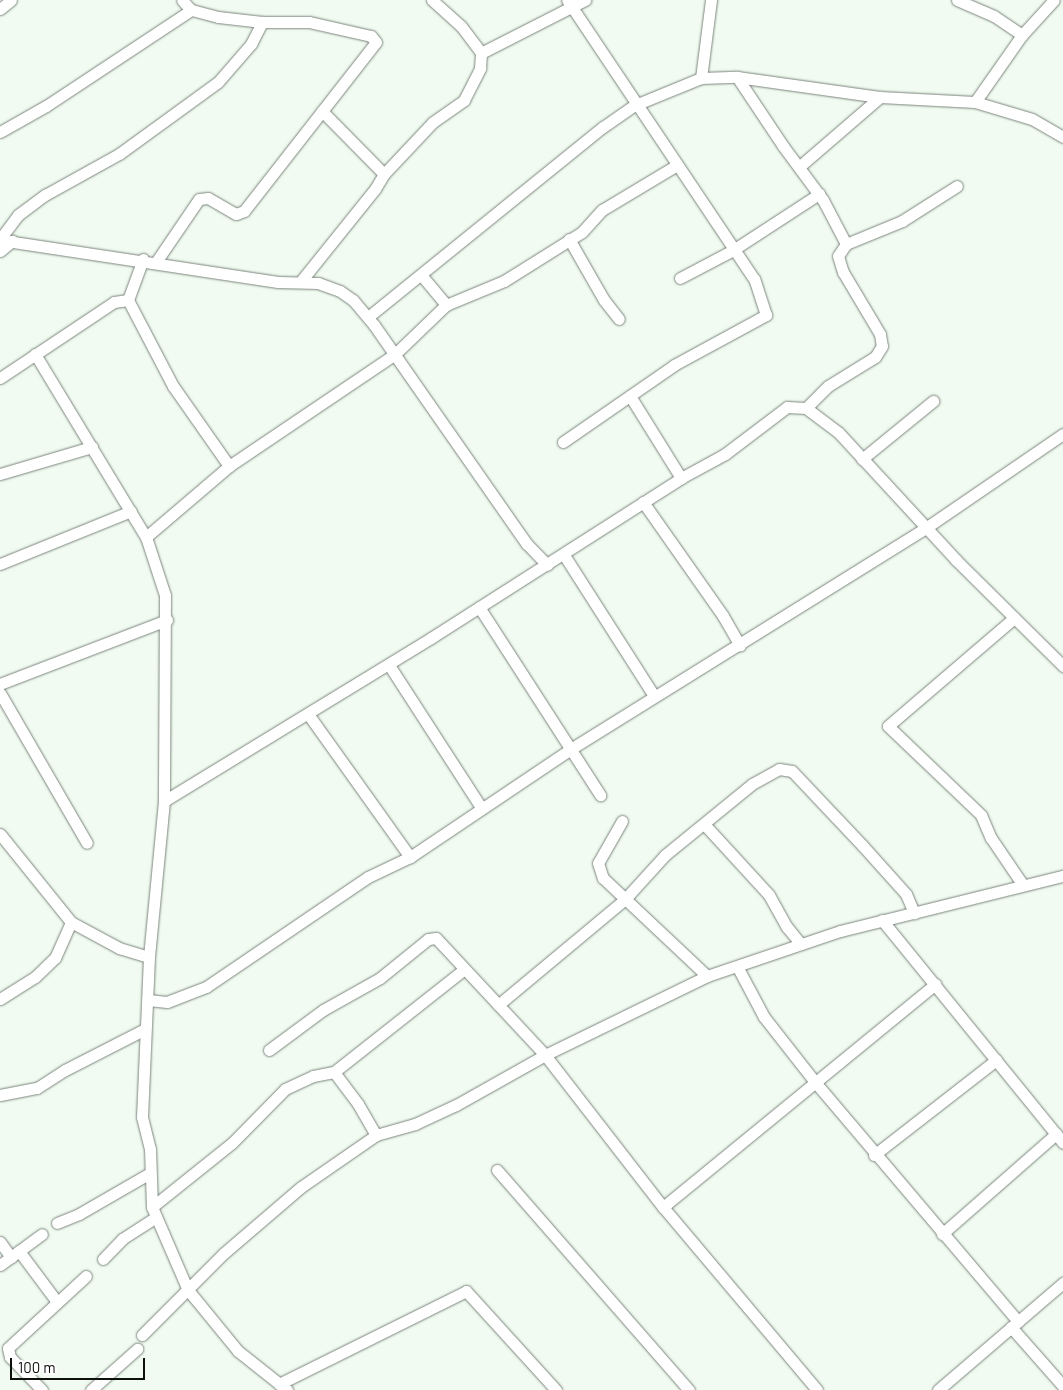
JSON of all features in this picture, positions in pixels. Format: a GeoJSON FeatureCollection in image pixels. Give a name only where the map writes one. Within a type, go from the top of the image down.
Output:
{"type":"FeatureCollection","features":[{"type":"Feature","properties":{"kind":"street"},"geometry":{"type":"LineString","coordinates":[[0,9],[11,0]]}},
{"type":"Feature","properties":{"kind":"street"},"geometry":{"type":"LineString","coordinates":[[301,281],[384,174],[433,122],[464,100],[480,68],[481,53],[461,26],[432,0]]}},
{"type":"Feature","properties":{"kind":"street"},"geometry":{"type":"LineString","coordinates":[[481,53],[569,5],[585,0]]}},
{"type":"Feature","properties":{"kind":"street"},"geometry":{"type":"LineString","coordinates":[[701,78],[710,0]]}},
{"type":"Feature","properties":{"kind":"street"},"geometry":{"type":"LineString","coordinates":[[957,0],[994,16],[1022,35]]}},
{"type":"Feature","properties":{"kind":"street"},"geometry":{"type":"LineString","coordinates":[[975,102],[1022,35],[1054,0]]}},
{"type":"Feature","properties":{"kind":"street"},"geometry":{"type":"LineString","coordinates":[[0,132],[46,106],[188,4],[262,22],[309,22],[371,36],[376,42],[244,211],[236,214],[208,198],[199,199],[156,262]]}},
{"type":"Feature","properties":{"kind":"street"},"geometry":{"type":"LineString","coordinates":[[563,442],[674,365],[766,315],[754,278],[569,5]]}},
{"type":"Feature","properties":{"kind":"street"},"geometry":{"type":"LineString","coordinates":[[262,22],[251,44],[218,82],[119,154],[45,195],[18,215],[0,240],[143,259],[278,282],[301,281],[340,291],[353,300],[368,317],[527,544],[547,565]]}},
{"type":"Feature","properties":{"kind":"street"},"geometry":{"type":"LineString","coordinates":[[737,77],[783,146],[800,166],[819,194],[846,244]]}},
{"type":"Feature","properties":{"kind":"street"},"geometry":{"type":"LineString","coordinates":[[368,317],[422,276],[603,127],[635,105],[701,78],[737,77],[880,97],[975,102],[1032,119],[1063,137]]}},
{"type":"Feature","properties":{"kind":"street"},"geometry":{"type":"LineString","coordinates":[[800,166],[880,97]]}},
{"type":"Feature","properties":{"kind":"street"},"geometry":{"type":"LineString","coordinates":[[322,111],[384,174]]}},
{"type":"Feature","properties":{"kind":"street"},"geometry":{"type":"LineString","coordinates":[[146,537],[230,466],[395,354],[446,305],[504,281],[582,232],[602,210],[677,165]]}},
{"type":"Feature","properties":{"kind":"street"},"geometry":{"type":"LineString","coordinates":[[806,408],[828,386],[875,358],[882,346],[880,334],[840,266],[838,256],[846,244],[902,221],[957,186]]}},
{"type":"Feature","properties":{"kind":"street"},"geometry":{"type":"LineString","coordinates":[[680,278],[734,250],[819,194]]}},
{"type":"Feature","properties":{"kind":"street"},"geometry":{"type":"LineString","coordinates":[[569,239],[604,300],[619,319]]}},
{"type":"Feature","properties":{"kind":"street"},"geometry":{"type":"LineString","coordinates":[[0,252],[12,242]]}},
{"type":"Feature","properties":{"kind":"street"},"geometry":{"type":"LineString","coordinates":[[143,259],[128,300],[173,386],[230,466]]}},
{"type":"Feature","properties":{"kind":"street"},"geometry":{"type":"LineString","coordinates":[[422,276],[446,305]]}},
{"type":"Feature","properties":{"kind":"street"},"geometry":{"type":"LineString","coordinates":[[0,378],[114,302],[128,300]]}},
{"type":"Feature","properties":{"kind":"street"},"geometry":{"type":"LineString","coordinates":[[35,354],[146,537],[163,587],[167,620],[164,802],[149,957],[142,1117],[150,1149],[150,1173],[154,1212],[188,1290],[238,1351],[283,1387],[466,1291],[556,1390]]}},
{"type":"Feature","properties":{"kind":"street"},"geometry":{"type":"LineString","coordinates":[[630,396],[681,478]]}},
{"type":"Feature","properties":{"kind":"street"},"geometry":{"type":"LineString","coordinates":[[862,459],[933,400]]}},
{"type":"Feature","properties":{"kind":"street"},"geometry":{"type":"LineString","coordinates":[[164,802],[564,555],[681,478],[725,454],[779,410],[798,406],[806,408],[838,433],[927,528],[1063,666]]}},
{"type":"Feature","properties":{"kind":"street"},"geometry":{"type":"LineString","coordinates":[[148,1000],[167,1002],[206,987],[368,877],[410,857],[481,807],[569,750],[927,528],[1063,434]]}},
{"type":"Feature","properties":{"kind":"street"},"geometry":{"type":"LineString","coordinates":[[0,474],[92,446]]}},
{"type":"Feature","properties":{"kind":"street"},"geometry":{"type":"LineString","coordinates":[[643,502],[723,616],[740,645]]}},
{"type":"Feature","properties":{"kind":"street"},"geometry":{"type":"LineString","coordinates":[[0,564],[131,511]]}},
{"type":"Feature","properties":{"kind":"street"},"geometry":{"type":"LineString","coordinates":[[564,555],[654,696]]}},
{"type":"Feature","properties":{"kind":"street"},"geometry":{"type":"LineString","coordinates":[[480,607],[569,750],[600,795]]}},
{"type":"Feature","properties":{"kind":"street"},"geometry":{"type":"LineString","coordinates":[[1014,618],[888,726],[981,814],[992,838],[1023,885]]}},
{"type":"Feature","properties":{"kind":"street"},"geometry":{"type":"LineString","coordinates":[[0,684],[167,620]]}},
{"type":"Feature","properties":{"kind":"street"},"geometry":{"type":"LineString","coordinates":[[389,664],[481,807]]}},
{"type":"Feature","properties":{"kind":"street"},"geometry":{"type":"LineString","coordinates":[[0,693],[87,843]]}},
{"type":"Feature","properties":{"kind":"street"},"geometry":{"type":"LineString","coordinates":[[308,714],[410,857]]}},
{"type":"Feature","properties":{"kind":"street"},"geometry":{"type":"LineString","coordinates":[[498,1005],[625,899],[665,855],[768,773],[779,769],[792,771],[906,894],[914,913]]}},
{"type":"Feature","properties":{"kind":"street"},"geometry":{"type":"LineString","coordinates":[[622,821],[598,863],[603,878],[707,976]]}},
{"type":"Feature","properties":{"kind":"street"},"geometry":{"type":"LineString","coordinates":[[704,824],[769,895],[787,927],[801,944]]}},
{"type":"Feature","properties":{"kind":"street"},"geometry":{"type":"LineString","coordinates":[[0,834],[39,887],[71,922],[119,948],[149,957]]}},
{"type":"Feature","properties":{"kind":"street"},"geometry":{"type":"LineString","coordinates":[[142,1335],[224,1253],[301,1187],[376,1135],[415,1124],[545,1055],[707,976],[738,968],[801,944],[882,920],[1063,876]]}},
{"type":"Feature","properties":{"kind":"street"},"geometry":{"type":"LineString","coordinates":[[882,920],[936,984],[1059,1139],[942,1234]]}},
{"type":"Feature","properties":{"kind":"street"},"geometry":{"type":"LineString","coordinates":[[0,999],[35,977],[55,958],[71,922]]}},
{"type":"Feature","properties":{"kind":"street"},"geometry":{"type":"LineString","coordinates":[[269,1050],[323,1010],[380,978],[428,939],[436,938],[463,970],[545,1055],[663,1207],[817,1390]]}},
{"type":"Feature","properties":{"kind":"street"},"geometry":{"type":"LineString","coordinates":[[738,968],[764,1017],[874,1155],[942,1234],[1063,1386]]}},
{"type":"Feature","properties":{"kind":"street"},"geometry":{"type":"LineString","coordinates":[[103,1259],[122,1239],[232,1143],[285,1089],[313,1076],[334,1072],[463,970]]}},
{"type":"Feature","properties":{"kind":"street"},"geometry":{"type":"LineString","coordinates":[[663,1207],[936,984]]}},
{"type":"Feature","properties":{"kind":"street"},"geometry":{"type":"LineString","coordinates":[[0,1095],[37,1088],[65,1070],[145,1030]]}},
{"type":"Feature","properties":{"kind":"street"},"geometry":{"type":"LineString","coordinates":[[874,1155],[996,1060]]}},
{"type":"Feature","properties":{"kind":"street"},"geometry":{"type":"LineString","coordinates":[[334,1072],[358,1104],[376,1135]]}},
{"type":"Feature","properties":{"kind":"street"},"geometry":{"type":"LineString","coordinates":[[497,1170],[688,1390]]}},
{"type":"Feature","properties":{"kind":"street"},"geometry":{"type":"LineString","coordinates":[[57,1223],[79,1214],[150,1173]]}},
{"type":"Feature","properties":{"kind":"street"},"geometry":{"type":"LineString","coordinates":[[0,1265],[42,1234]]}},
{"type":"Feature","properties":{"kind":"street"},"geometry":{"type":"LineString","coordinates":[[0,1242],[15,1254],[57,1302]]}},
{"type":"Feature","properties":{"kind":"street"},"geometry":{"type":"LineString","coordinates":[[42,1390],[10,1357],[8,1348],[86,1276]]}},
{"type":"Feature","properties":{"kind":"street"},"geometry":{"type":"LineString","coordinates":[[938,1390],[1063,1283]]}},
{"type":"Feature","properties":{"kind":"street"},"geometry":{"type":"LineString","coordinates":[[91,1390],[137,1349]]}}]}
